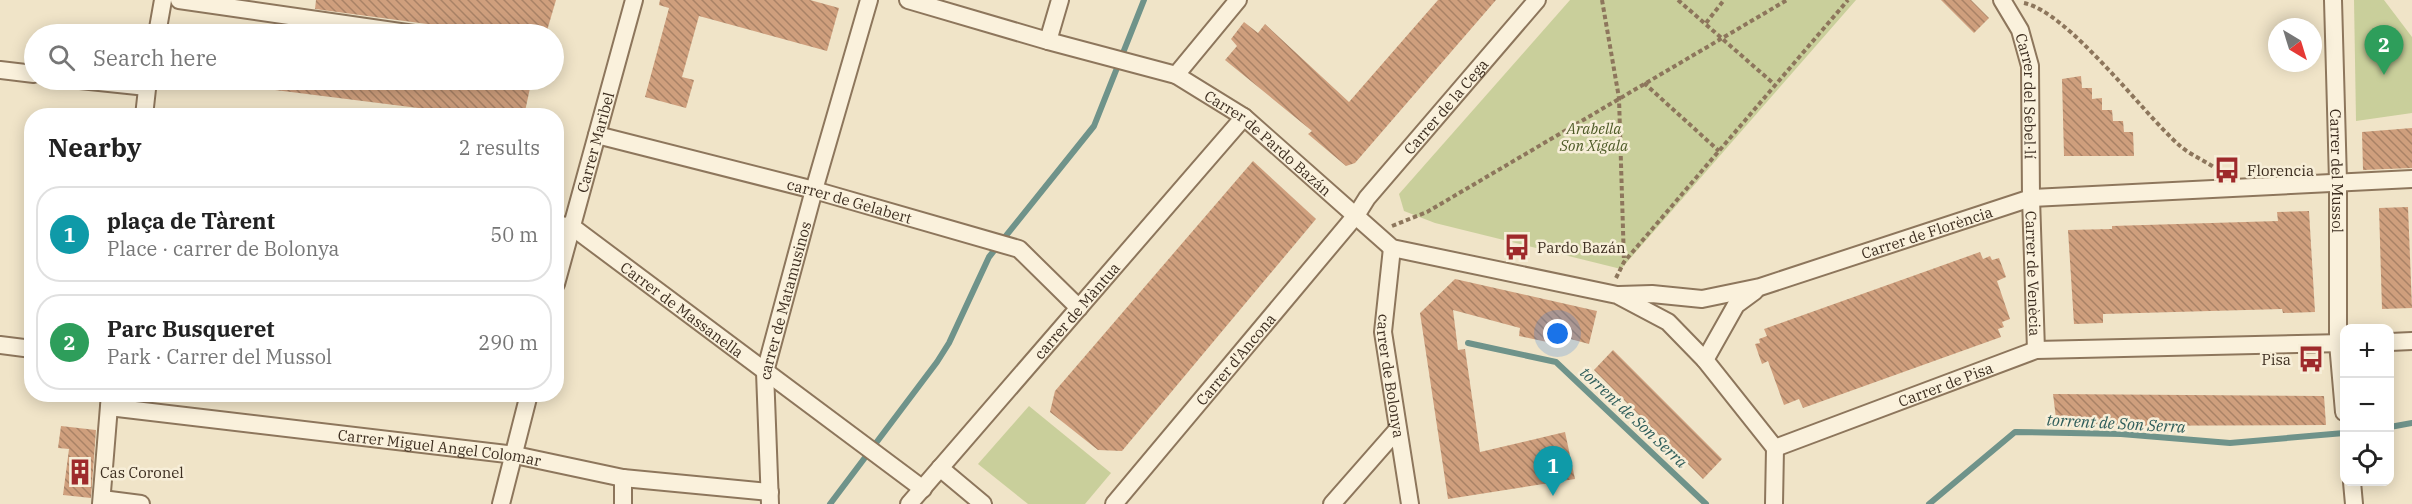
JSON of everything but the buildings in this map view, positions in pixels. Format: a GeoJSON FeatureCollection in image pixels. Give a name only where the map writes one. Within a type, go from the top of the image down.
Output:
{"type":"FeatureCollection","features":[{"type":"Feature","properties":{"kind":"street"},"geometry":{"type":"LineString","coordinates":[[159,24],[163,0]]}},
{"type":"Feature","properties":{"kind":"street"},"geometry":{"type":"LineString","coordinates":[[179,0],[345,24]]}},
{"type":"Feature","properties":{"kind":"street","name":"Carrer Maribel"},"geometry":{"type":"LineString","coordinates":[[564,225],[597,135],[634,0]]}},
{"type":"Feature","properties":{"kind":"street","name":"carrer de Matamusinos"},"geometry":{"type":"LineString","coordinates":[[770,498],[765,372],[814,190],[869,0]]}},
{"type":"Feature","properties":{"kind":"street","name":"Carrer de Pardo Bazán"},"geometry":{"type":"LineString","coordinates":[[908,0],[1176,75],[1244,117],[1357,214],[1392,248]]}},
{"type":"Feature","properties":{"kind":"street"},"geometry":{"type":"LineString","coordinates":[[1048,41],[1060,0]]}},
{"type":"Feature","properties":{"kind":"street"},"geometry":{"type":"LineString","coordinates":[[1176,75],[1238,0]]}},
{"type":"Feature","properties":{"kind":"street","name":"Carrer de la Cega"},"geometry":{"type":"LineString","coordinates":[[1357,214],[1368,198],[1537,0]]}},
{"type":"Feature","properties":{"kind":"street","name":"Carrer del Sebel·lí"},"geometry":{"type":"LineString","coordinates":[[2002,0],[2020,30],[2030,66],[2031,198]]}},
{"type":"Feature","properties":{"kind":"street","name":"Carrer del Mussol"},"geometry":{"type":"LineString","coordinates":[[2333,0],[2342,324]]}},
{"type":"Feature","properties":{"kind":"street"},"geometry":{"type":"LineString","coordinates":[[0,70],[24,73]]}},
{"type":"Feature","properties":{"kind":"street"},"geometry":{"type":"LineString","coordinates":[[145,108],[147,90]]}},
{"type":"Feature","properties":{"kind":"street","name":"carrer de Màntua"},"geometry":{"type":"LineString","coordinates":[[909,504],[1244,117]]}},
{"type":"Feature","properties":{"kind":"street","name":"carrer de Gelabert"},"geometry":{"type":"LineString","coordinates":[[597,135],[814,190],[1019,249],[1079,308]]}},
{"type":"Feature","properties":{"kind":"street","name":"Carrer de Florència"},"geometry":{"type":"LineString","coordinates":[[1613,294],[1652,294],[1701,299],[1760,287],[2031,198],[2412,178]]}},
{"type":"Feature","properties":{"kind":"street","name":"Carrer de Venècia"},"geometry":{"type":"LineString","coordinates":[[2031,198],[2036,350]]}},
{"type":"Feature","properties":{"kind":"street","name":"Carrer d'Ancona"},"geometry":{"type":"LineString","coordinates":[[1114,504],[1357,214]]}},
{"type":"Feature","properties":{"kind":"street","name":"Carrer de Massanella"},"geometry":{"type":"LineString","coordinates":[[564,225],[923,489]]}},
{"type":"Feature","properties":{"kind":"street"},"geometry":{"type":"LineString","coordinates":[[1392,248],[1613,294],[1668,322],[1705,360],[1775,448],[1774,504]]}},
{"type":"Feature","properties":{"kind":"street","name":"carrer de Bolonya"},"geometry":{"type":"LineString","coordinates":[[1392,248],[1383,332],[1410,504]]}},
{"type":"Feature","properties":{"kind":"street"},"geometry":{"type":"LineString","coordinates":[[1705,360],[1736,305],[1760,287]]}},
{"type":"Feature","properties":{"kind":"street"},"geometry":{"type":"LineString","coordinates":[[2394,342],[2412,341]]}},
{"type":"Feature","properties":{"kind":"street","name":"Carrer de Pisa"},"geometry":{"type":"LineString","coordinates":[[1775,448],[2036,350],[2340,343]]}},
{"type":"Feature","properties":{"kind":"street"},"geometry":{"type":"LineString","coordinates":[[0,345],[24,348]]}},
{"type":"Feature","properties":{"kind":"street"},"geometry":{"type":"LineString","coordinates":[[110,402],[101,501],[141,504]]}},
{"type":"Feature","properties":{"kind":"street","name":"Carrer Miguel Angel Colomar"},"geometry":{"type":"LineString","coordinates":[[117,402],[514,455],[623,478],[770,498]]}},
{"type":"Feature","properties":{"kind":"street"},"geometry":{"type":"LineString","coordinates":[[501,504],[527,402]]}},
{"type":"Feature","properties":{"kind":"street"},"geometry":{"type":"LineString","coordinates":[[1332,504],[1397,430]]}},
{"type":"Feature","properties":{"kind":"street"},"geometry":{"type":"LineString","coordinates":[[940,468],[983,504]]}},
{"type":"Feature","properties":{"kind":"street"},"geometry":{"type":"LineString","coordinates":[[623,478],[623,504]]}},
{"type":"Feature","properties":{"kind":"street"},"geometry":{"type":"LineString","coordinates":[[2352,486],[2354,504]]}},
{"type":"Feature","properties":{"kind":"path"},"geometry":{"type":"LineString","coordinates":[[1602,0],[1619,98],[1624,262],[1613,294]]}},
{"type":"Feature","properties":{"kind":"path"},"geometry":{"type":"LineString","coordinates":[[1678,0],[1774,84]]}},
{"type":"Feature","properties":{"kind":"path"},"geometry":{"type":"LineString","coordinates":[[1706,23],[1724,0]]}},
{"type":"Feature","properties":{"kind":"path"},"geometry":{"type":"LineString","coordinates":[[1376,232],[1427,212],[1786,0]]}},
{"type":"Feature","properties":{"kind":"path"},"geometry":{"type":"LineString","coordinates":[[1624,262],[1848,0]]}},
{"type":"Feature","properties":{"kind":"path"},"geometry":{"type":"LineString","coordinates":[[2020,2],[2036,5],[2078,39],[2180,147],[2240,187]]}},
{"type":"Feature","properties":{"kind":"path"},"geometry":{"type":"LineString","coordinates":[[1644,83],[1719,151]]}},
{"type":"Feature","properties":{"kind":"green space","name":"Arabella Son Xigala"},"geometry":{"type":"Polygon","coordinates":[[[1570,0],[1856,0],[1621,269],[1435,223],[1404,211],[1399,194],[1570,0]]]}},
{"type":"Feature","properties":{"kind":"green space"},"geometry":{"type":"Polygon","coordinates":[[[2354,0],[2384,0],[2412,37],[2412,113],[2356,121],[2354,0]]]}},
{"type":"Feature","properties":{"kind":"green space"},"geometry":{"type":"Polygon","coordinates":[[[1029,406],[1111,473],[1085,504],[1028,504],[978,464],[1029,406]]]}},
{"type":"Feature","properties":{"kind":"waterway"},"geometry":{"type":"LineString","coordinates":[[830,504],[937,362],[949,343],[989,257],[1094,126],[1144,0]]}},
{"type":"Feature","properties":{"kind":"waterway","name":"torrent de Son Serra"},"geometry":{"type":"LineString","coordinates":[[1468,343],[1556,362],[1706,504]]}},
{"type":"Feature","properties":{"kind":"waterway"},"geometry":{"type":"LineString","coordinates":[[2394,426],[2412,423]]}},
{"type":"Feature","properties":{"kind":"waterway","name":"torrent de Son Serra"},"geometry":{"type":"LineString","coordinates":[[1929,504],[2015,432],[2121,434],[2230,443],[2340,433]]}},
{"type":"Feature","properties":{"kind":"place","name":"Parc Busqueret"},"geometry":{"type":"Point","coordinates":[2384,75]}},
{"type":"Feature","properties":{"kind":"place","name":"Florencia"},"geometry":{"type":"Point","coordinates":[2227,170]}},
{"type":"Feature","properties":{"kind":"place","name":"Pardo Bazán"},"geometry":{"type":"Point","coordinates":[1517,247]}},
{"type":"Feature","properties":{"kind":"place","name":"Pisa"},"geometry":{"type":"Point","coordinates":[2311,359]}},
{"type":"Feature","properties":{"kind":"place","name":"Cas Coronel"},"geometry":{"type":"Point","coordinates":[80,472]}},
{"type":"Feature","properties":{"kind":"place","name":"plaça de Tàrent"},"geometry":{"type":"Point","coordinates":[1553,496]}}]}
